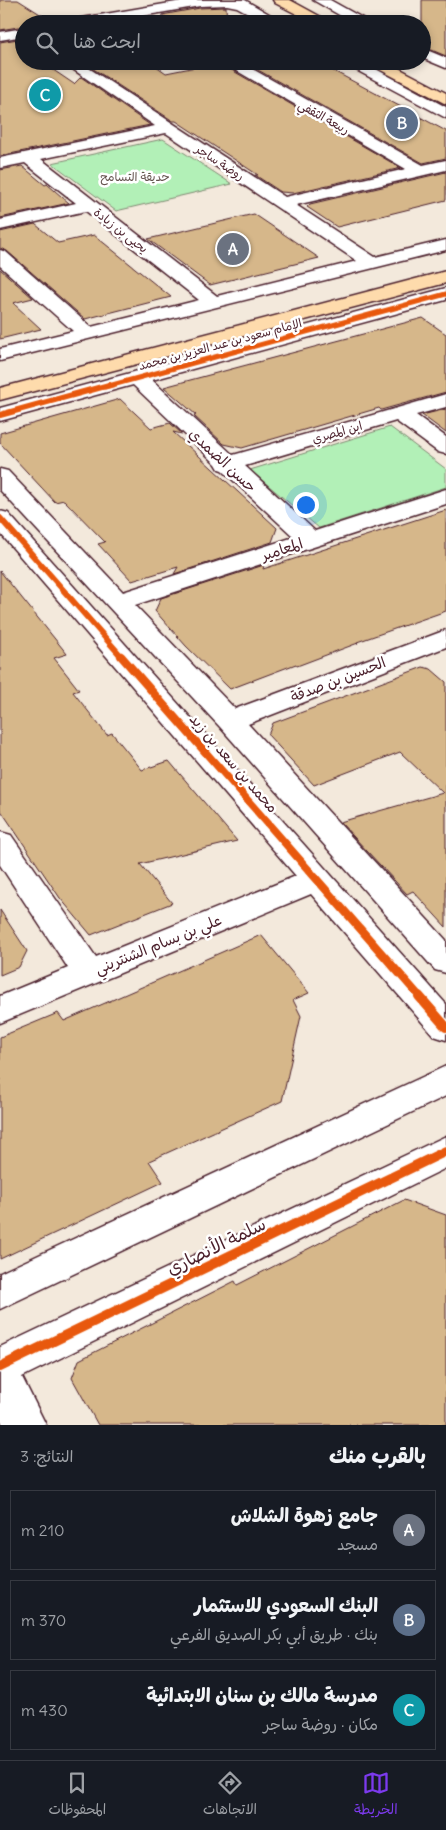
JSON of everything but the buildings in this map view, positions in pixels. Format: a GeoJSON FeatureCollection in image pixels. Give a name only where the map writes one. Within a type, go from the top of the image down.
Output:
{"type":"FeatureCollection","features":[{"type":"Feature","properties":{"kind":"main road"},"geometry":{"type":"LineString","coordinates":[[258,0],[286,15]]}},
{"type":"Feature","properties":{"kind":"main road"},"geometry":{"type":"LineString","coordinates":[[280,0],[309,15]]}},
{"type":"Feature","properties":{"kind":"main road"},"geometry":{"type":"LineString","coordinates":[[391,70],[446,99]]}},
{"type":"Feature","properties":{"kind":"main road"},"geometry":{"type":"LineString","coordinates":[[417,70],[446,85]]}},
{"type":"Feature","properties":{"kind":"main road","name":"الإمام سعود بن عبد العزيز بن محمد"},"geometry":{"type":"LineString","coordinates":[[66,358],[446,260]]}},
{"type":"Feature","properties":{"kind":"main road","name":"الإمام سعود بن عبد العزيز بن محمد"},"geometry":{"type":"LineString","coordinates":[[0,394],[446,276]]}},
{"type":"Feature","properties":{"kind":"street"},"geometry":{"type":"LineString","coordinates":[[129,0],[147,11]]}},
{"type":"Feature","properties":{"kind":"street"},"geometry":{"type":"LineString","coordinates":[[320,0],[349,15]]}},
{"type":"Feature","properties":{"kind":"street"},"geometry":{"type":"LineString","coordinates":[[123,15],[202,1],[238,1],[264,15]]}},
{"type":"Feature","properties":{"kind":"street"},"geometry":{"type":"LineString","coordinates":[[0,36],[15,34]]}},
{"type":"Feature","properties":{"kind":"street"},"geometry":{"type":"LineString","coordinates":[[431,56],[446,64]]}},
{"type":"Feature","properties":{"kind":"street","name":"روضة ساجر"},"geometry":{"type":"LineString","coordinates":[[85,70],[168,128],[372,263]]}},
{"type":"Feature","properties":{"kind":"street","name":"ربيعة الثقفي"},"geometry":{"type":"LineString","coordinates":[[243,70],[421,171]]}},
{"type":"Feature","properties":{"kind":"street"},"geometry":{"type":"LineString","coordinates":[[367,70],[446,113]]}},
{"type":"Feature","properties":{"kind":"street"},"geometry":{"type":"LineString","coordinates":[[0,163],[168,128]]}},
{"type":"Feature","properties":{"kind":"street","name":"يحيى بن زيادة"},"geometry":{"type":"LineString","coordinates":[[28,157],[214,303]]}},
{"type":"Feature","properties":{"kind":"street"},"geometry":{"type":"LineString","coordinates":[[283,203],[446,165]]}},
{"type":"Feature","properties":{"kind":"street"},"geometry":{"type":"LineString","coordinates":[[0,225],[90,205]]}},
{"type":"Feature","properties":{"kind":"street"},"geometry":{"type":"LineString","coordinates":[[0,355],[446,245]]}},
{"type":"Feature","properties":{"kind":"street"},"geometry":{"type":"LineString","coordinates":[[0,256],[88,334]]}},
{"type":"Feature","properties":{"kind":"street","name":"الإمام سعود بن عبد العزيز بن محمد"},"geometry":{"type":"LineString","coordinates":[[0,415],[442,298]]}},
{"type":"Feature","properties":{"kind":"street","name":"حسن الضمدي"},"geometry":{"type":"LineString","coordinates":[[137,378],[227,464],[311,540]]}},
{"type":"Feature","properties":{"kind":"street","name":"ابن المصري"},"geometry":{"type":"LineString","coordinates":[[227,464],[446,400]]}},
{"type":"Feature","properties":{"kind":"street"},"geometry":{"type":"LineString","coordinates":[[400,414],[446,447]]}},
{"type":"Feature","properties":{"kind":"street","name":"محمد بن سعد بن زيد"},"geometry":{"type":"LineString","coordinates":[[0,476],[230,721],[446,961]]}},
{"type":"Feature","properties":{"kind":"street","name":"المعامير"},"geometry":{"type":"LineString","coordinates":[[118,602],[446,496]]}},
{"type":"Feature","properties":{"kind":"street","name":"محمد بن سعد بن زيد"},"geometry":{"type":"LineString","coordinates":[[5,530],[317,879],[446,1027]]}},
{"type":"Feature","properties":{"kind":"street","name":"الحسين بن صدقة"},"geometry":{"type":"LineString","coordinates":[[230,721],[442,645]]}},
{"type":"Feature","properties":{"kind":"street"},"geometry":{"type":"LineString","coordinates":[[0,842],[89,973]]}},
{"type":"Feature","properties":{"kind":"street","name":"علي بن بسام الشنتريني"},"geometry":{"type":"LineString","coordinates":[[0,1010],[317,879]]}},
{"type":"Feature","properties":{"kind":"street"},"geometry":{"type":"LineString","coordinates":[[0,1292],[438,1087]]}},
{"type":"Feature","properties":{"kind":"street","name":"سلمة الأنصاري"},"geometry":{"type":"LineString","coordinates":[[0,1367],[446,1151]]}},
{"type":"Feature","properties":{"kind":"street"},"geometry":{"type":"LineString","coordinates":[[0,1376],[25,1425]]}},
{"type":"Feature","properties":{"kind":"green space","name":"حديقة التسامح"},"geometry":{"type":"Polygon","coordinates":[[[163,139],[232,184],[116,211],[52,163],[163,139]]]}},
{"type":"Feature","properties":{"kind":"green space"},"geometry":{"type":"Polygon","coordinates":[[[390,427],[446,469],[446,487],[319,528],[250,470],[390,427]]]}},
{"type":"Feature","properties":{"kind":"cycle path"},"geometry":{"type":"LineString","coordinates":[[0,415],[446,294]]}},
{"type":"Feature","properties":{"kind":"cycle path"},"geometry":{"type":"LineString","coordinates":[[0,518],[446,1027]]}},
{"type":"Feature","properties":{"kind":"cycle path"},"geometry":{"type":"LineString","coordinates":[[0,1367],[446,1151]]}},
{"type":"Feature","properties":{"kind":"place","name":"مدرسة مالك بن سنان الابتدائية"},"geometry":{"type":"Point","coordinates":[45,95]}},
{"type":"Feature","properties":{"kind":"place","name":"البنك السعودي للاستثمار"},"geometry":{"type":"Point","coordinates":[402,123]}},
{"type":"Feature","properties":{"kind":"place","name":"جامع زهوة الشلاش"},"geometry":{"type":"Point","coordinates":[233,249]}}]}
